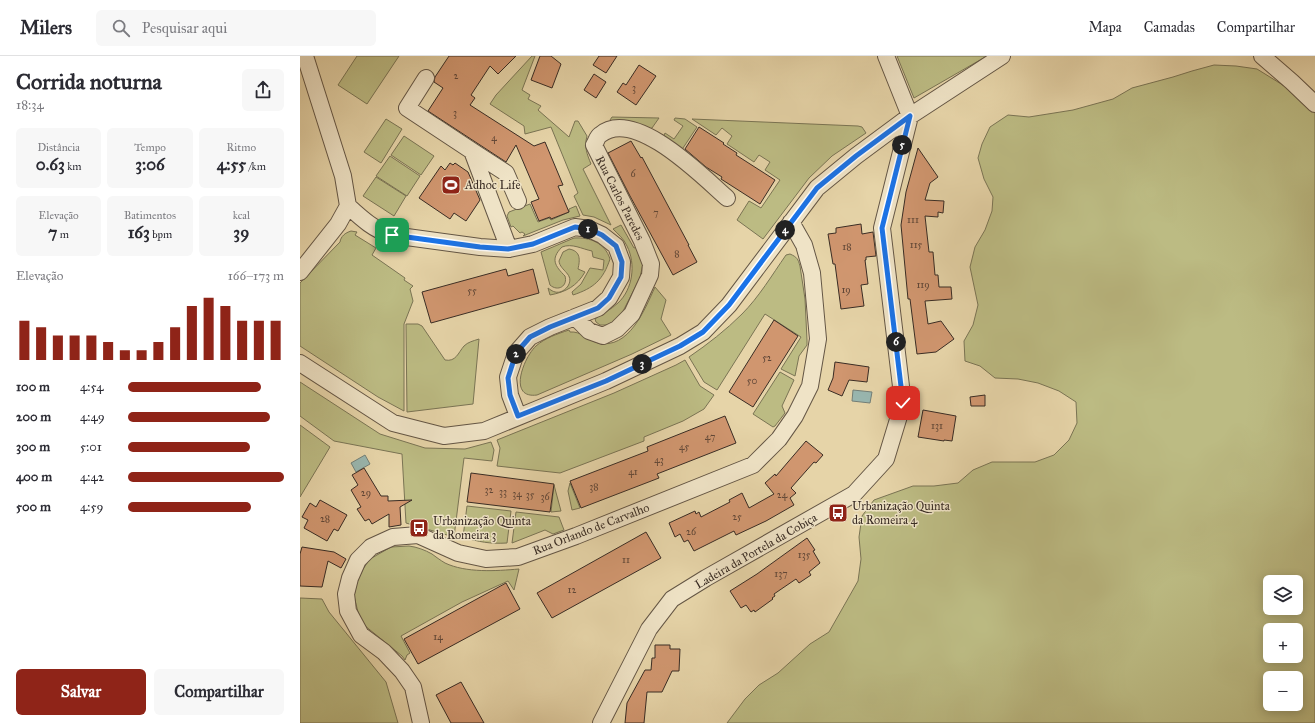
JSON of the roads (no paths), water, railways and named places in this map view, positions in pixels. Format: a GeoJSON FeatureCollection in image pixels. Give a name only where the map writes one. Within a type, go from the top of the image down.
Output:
{"type":"FeatureCollection","features":[{"type":"Feature","properties":{"kind":"street"},"geometry":{"type":"LineString","coordinates":[[300,272],[338,224],[348,206],[343,176],[305,56]]}},
{"type":"Feature","properties":{"kind":"street"},"geometry":{"type":"LineString","coordinates":[[886,56],[910,116]]}},
{"type":"Feature","properties":{"kind":"street"},"geometry":{"type":"LineString","coordinates":[[300,363],[393,423],[444,436],[484,431],[606,381],[680,346],[703,332],[729,305],[817,188],[856,156],[910,116],[1002,56]]}},
{"type":"Feature","properties":{"kind":"street"},"geometry":{"type":"LineString","coordinates":[[1262,56],[1315,104]]}},
{"type":"Feature","properties":{"kind":"street"},"geometry":{"type":"LineString","coordinates":[[426,78],[407,108],[506,173],[518,201]]}},
{"type":"Feature","properties":{"kind":"street","name":"Ladeira da Portela da Cobiça"},"geometry":{"type":"LineString","coordinates":[[601,723],[649,629],[672,600],[706,578],[854,494],[886,459],[903,403],[882,228],[910,116]]}},
{"type":"Feature","properties":{"kind":"street","name":"Rua Carlos Paredes"},"geometry":{"type":"LineString","coordinates":[[575,318],[589,331],[603,336],[617,329],[632,314],[650,275],[651,264],[642,241],[594,145],[599,135],[608,130],[622,128],[641,132],[680,156],[727,198]]}},
{"type":"Feature","properties":{"kind":"street"},"geometry":{"type":"LineString","coordinates":[[472,151],[508,249]]}},
{"type":"Feature","properties":{"kind":"street"},"geometry":{"type":"LineString","coordinates":[[348,206],[367,223],[384,233],[480,247],[508,249],[533,244],[575,227],[589,229],[602,235],[616,246],[622,262],[621,277],[609,298],[598,308],[550,327],[530,337],[516,353],[508,378],[510,395],[518,416]]}},
{"type":"Feature","properties":{"kind":"street","name":"Rua Orlando de Carvalho"},"geometry":{"type":"LineString","coordinates":[[421,723],[413,687],[402,671],[384,652],[361,635],[348,611],[346,594],[350,578],[358,560],[371,547],[393,537],[418,535],[458,553],[486,559],[518,556],[583,534],[753,465],[780,439],[796,416],[810,386],[816,354],[818,339],[812,273],[804,245],[791,222]]}},
{"type":"Feature","properties":{"kind":"water"},"geometry":{"type":"Polygon","coordinates":[[[853,390],[872,392],[870,403],[852,401],[853,390]]]}},
{"type":"Feature","properties":{"kind":"water"},"geometry":{"type":"Polygon","coordinates":[[[365,455],[370,464],[356,472],[351,463],[365,455]]]}},
{"type":"Feature","properties":{"kind":"place","name":"Adhoc Life"},"geometry":{"type":"Point","coordinates":[451,185]}},
{"type":"Feature","properties":{"kind":"place","name":"Urbanização Quinta da Romeira 4"},"geometry":{"type":"Point","coordinates":[838,513]}},
{"type":"Feature","properties":{"kind":"place","name":"Urbanização Quinta da Romeira 3"},"geometry":{"type":"Point","coordinates":[419,528]}}]}
